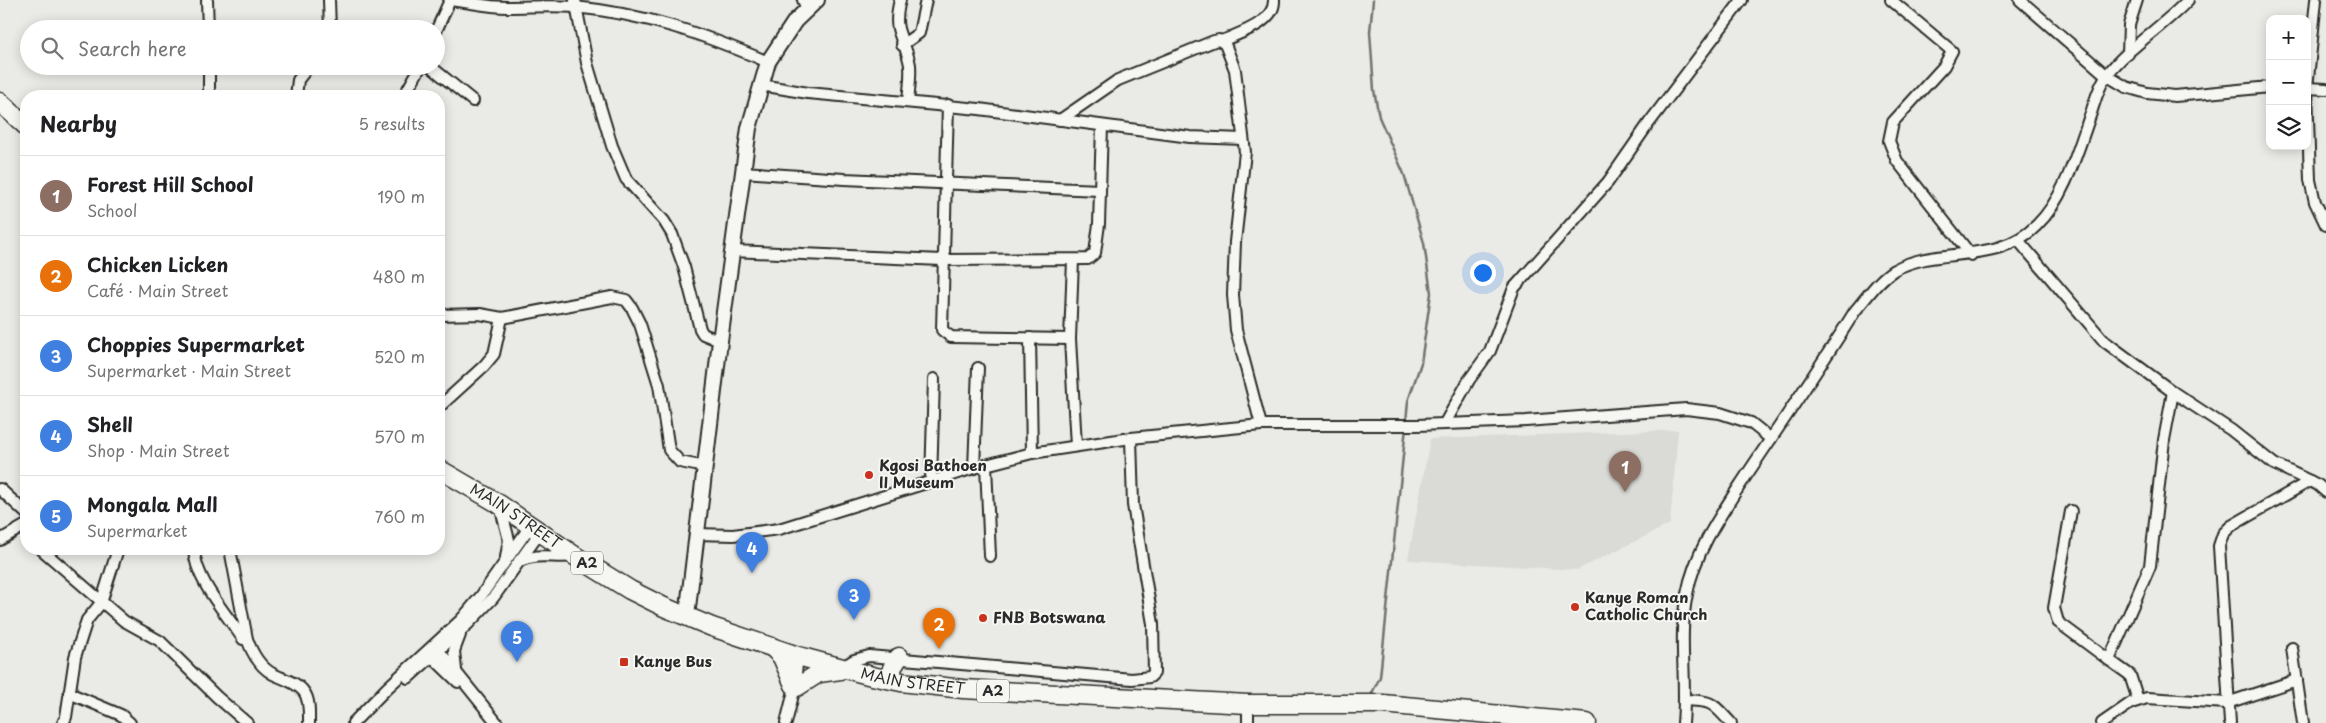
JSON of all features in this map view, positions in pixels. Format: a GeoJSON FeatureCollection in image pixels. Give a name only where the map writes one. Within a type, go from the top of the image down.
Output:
{"type":"FeatureCollection","features":[{"type":"Feature","properties":{"kind":"highway"},"geometry":{"type":"LineString","coordinates":[[0,102],[20,120]]}},
{"type":"Feature","properties":{"kind":"highway","name":"MAIN STREET"},"geometry":{"type":"LineString","coordinates":[[445,472],[499,504],[630,590],[687,616],[771,647],[804,658],[893,680],[963,689],[1248,704],[1383,704],[1587,723]]}},
{"type":"Feature","properties":{"kind":"highway"},"geometry":{"type":"LineString","coordinates":[[771,647],[782,657],[795,687],[824,672],[845,669]]}},
{"type":"Feature","properties":{"kind":"highway"},"geometry":{"type":"LineString","coordinates":[[893,680],[892,668],[899,657]]}},
{"type":"Feature","properties":{"kind":"street"},"geometry":{"type":"LineString","coordinates":[[207,0],[208,20]]}},
{"type":"Feature","properties":{"kind":"street"},"geometry":{"type":"LineString","coordinates":[[329,0],[330,20]]}},
{"type":"Feature","properties":{"kind":"street"},"geometry":{"type":"LineString","coordinates":[[441,20],[450,0],[505,7],[576,4],[648,18],[682,27],[768,62]]}},
{"type":"Feature","properties":{"kind":"street"},"geometry":{"type":"LineString","coordinates":[[900,0],[896,17],[902,45],[910,67],[908,102]]}},
{"type":"Feature","properties":{"kind":"street"},"geometry":{"type":"LineString","coordinates":[[902,45],[919,33],[926,0]]}},
{"type":"Feature","properties":{"kind":"street"},"geometry":{"type":"LineString","coordinates":[[1060,120],[1118,80],[1214,41],[1222,41],[1267,18],[1274,8],[1274,0]]}},
{"type":"Feature","properties":{"kind":"street"},"geometry":{"type":"LineString","coordinates":[[1445,423],[1470,380],[1490,351],[1514,288],[1608,182],[1649,123],[1742,0]]}},
{"type":"Feature","properties":{"kind":"street"},"geometry":{"type":"LineString","coordinates":[[1891,0],[1951,48],[1952,54],[1919,96],[1894,122],[1889,136],[1890,149],[1901,166],[1971,255]]}},
{"type":"Feature","properties":{"kind":"street"},"geometry":{"type":"LineString","coordinates":[[2020,0],[2106,75],[2126,87],[2147,93],[2175,96],[2266,87]]}},
{"type":"Feature","properties":{"kind":"street"},"geometry":{"type":"LineString","coordinates":[[2128,54],[2129,25],[2137,0]]}},
{"type":"Feature","properties":{"kind":"street"},"geometry":{"type":"LineString","coordinates":[[1683,723],[1685,700],[1682,646],[1686,595],[1692,573],[1715,524],[1855,311],[1879,282],[1895,270],[1917,262],[1941,257],[1971,255],[1994,249],[2018,240],[2043,218],[2068,175],[2106,75],[2188,0]]}},
{"type":"Feature","properties":{"kind":"street"},"geometry":{"type":"LineString","coordinates":[[2310,60],[2316,0]]}},
{"type":"Feature","properties":{"kind":"street"},"geometry":{"type":"LineString","coordinates":[[687,616],[720,341],[749,128],[768,62],[809,3]]}},
{"type":"Feature","properties":{"kind":"street"},"geometry":{"type":"LineString","coordinates":[[576,4],[581,40],[601,117],[626,179],[664,221],[672,234],[684,267],[700,329],[703,334],[720,341]]}},
{"type":"Feature","properties":{"kind":"street"},"geometry":{"type":"LineString","coordinates":[[1222,41],[1229,51],[1235,70],[1245,160],[1236,233],[1233,295],[1236,330],[1261,425]]}},
{"type":"Feature","properties":{"kind":"street"},"geometry":{"type":"LineString","coordinates":[[208,75],[209,90]]}},
{"type":"Feature","properties":{"kind":"street"},"geometry":{"type":"LineString","coordinates":[[297,90],[298,80],[302,75]]}},
{"type":"Feature","properties":{"kind":"street"},"geometry":{"type":"LineString","coordinates":[[407,90],[415,75]]}},
{"type":"Feature","properties":{"kind":"street"},"geometry":{"type":"LineString","coordinates":[[441,75],[473,101]]}},
{"type":"Feature","properties":{"kind":"street"},"geometry":{"type":"LineString","coordinates":[[761,85],[808,92],[948,105],[1190,138],[1243,139]]}},
{"type":"Feature","properties":{"kind":"street"},"geometry":{"type":"LineString","coordinates":[[2311,88],[2326,90]]}},
{"type":"Feature","properties":{"kind":"street"},"geometry":{"type":"LineString","coordinates":[[948,105],[941,325],[948,336],[1070,338]]}},
{"type":"Feature","properties":{"kind":"street"},"geometry":{"type":"LineString","coordinates":[[2308,105],[2310,180],[2315,202],[2326,225]]}},
{"type":"Feature","properties":{"kind":"street"},"geometry":{"type":"LineString","coordinates":[[732,251],[942,260],[1088,260],[1095,253],[1100,190],[1102,126]]}},
{"type":"Feature","properties":{"kind":"street"},"geometry":{"type":"LineString","coordinates":[[743,172],[945,184],[1100,190]]}},
{"type":"Feature","properties":{"kind":"street"},"geometry":{"type":"LineString","coordinates":[[2018,240],[2104,341],[2173,392],[2231,430],[2274,464],[2310,481],[2326,492]]}},
{"type":"Feature","properties":{"kind":"street"},"geometry":{"type":"LineString","coordinates":[[1073,260],[1070,338],[1076,446]]}},
{"type":"Feature","properties":{"kind":"street"},"geometry":{"type":"LineString","coordinates":[[445,315],[480,314],[502,318],[612,296],[626,300],[640,324],[659,385],[669,450],[680,462],[705,467]]}},
{"type":"Feature","properties":{"kind":"street"},"geometry":{"type":"LineString","coordinates":[[445,401],[494,354],[502,318]]}},
{"type":"Feature","properties":{"kind":"street"},"geometry":{"type":"LineString","coordinates":[[1030,338],[1032,453]]}},
{"type":"Feature","properties":{"kind":"street"},"geometry":{"type":"LineString","coordinates":[[974,468],[978,368]]}},
{"type":"Feature","properties":{"kind":"street"},"geometry":{"type":"LineString","coordinates":[[931,482],[934,379]]}},
{"type":"Feature","properties":{"kind":"street"},"geometry":{"type":"LineString","coordinates":[[2109,660],[2150,566],[2164,440],[2173,392]]}},
{"type":"Feature","properties":{"kind":"street"},"geometry":{"type":"LineString","coordinates":[[696,534],[733,535],[778,529],[974,468],[1032,453],[1131,438],[1261,425],[1417,425],[1526,421],[1686,409],[1720,413],[1751,423],[1771,439]]}},
{"type":"Feature","properties":{"kind":"street"},"geometry":{"type":"LineString","coordinates":[[845,669],[854,660],[869,656],[899,657],[1132,679],[1150,677],[1154,673],[1153,624],[1133,506],[1131,438]]}},
{"type":"Feature","properties":{"kind":"street"},"geometry":{"type":"LineString","coordinates":[[986,465],[990,556]]}},
{"type":"Feature","properties":{"kind":"street"},"geometry":{"type":"LineString","coordinates":[[2230,723],[2227,703],[2218,562],[2219,546],[2223,534],[2243,517],[2284,497],[2310,481]]}},
{"type":"Feature","properties":{"kind":"street"},"geometry":{"type":"LineString","coordinates":[[0,489],[20,507]]}},
{"type":"Feature","properties":{"kind":"street"},"geometry":{"type":"LineString","coordinates":[[499,504],[509,540],[506,561]]}},
{"type":"Feature","properties":{"kind":"street"},"geometry":{"type":"LineString","coordinates":[[2071,511],[2054,608],[2055,615],[2058,622],[2130,675],[2138,700]]}},
{"type":"Feature","properties":{"kind":"street"},"geometry":{"type":"LineString","coordinates":[[354,723],[387,688],[463,630],[493,598],[519,561],[536,528]]}},
{"type":"Feature","properties":{"kind":"street"},"geometry":{"type":"LineString","coordinates":[[358,723],[408,679],[434,652],[481,596],[506,561],[536,528]]}},
{"type":"Feature","properties":{"kind":"street"},"geometry":{"type":"LineString","coordinates":[[0,540],[20,532]]}},
{"type":"Feature","properties":{"kind":"street"},"geometry":{"type":"LineString","coordinates":[[47,555],[124,621],[160,641],[217,698],[247,723]]}},
{"type":"Feature","properties":{"kind":"street"},"geometry":{"type":"LineString","coordinates":[[63,723],[66,717],[75,657],[87,620],[101,603],[116,555]]}},
{"type":"Feature","properties":{"kind":"street"},"geometry":{"type":"LineString","coordinates":[[194,555],[200,574],[243,639],[247,639]]}},
{"type":"Feature","properties":{"kind":"street"},"geometry":{"type":"LineString","coordinates":[[231,555],[247,639],[252,652],[268,670],[303,690],[309,706],[309,723]]}},
{"type":"Feature","properties":{"kind":"street"},"geometry":{"type":"LineString","coordinates":[[519,561],[540,555],[563,558],[576,556]]}},
{"type":"Feature","properties":{"kind":"street"},"geometry":{"type":"LineString","coordinates":[[452,671],[454,651],[463,630]]}},
{"type":"Feature","properties":{"kind":"street"},"geometry":{"type":"LineString","coordinates":[[2292,648],[2303,723]]}},
{"type":"Feature","properties":{"kind":"street"},"geometry":{"type":"LineString","coordinates":[[434,652],[497,723]]}},
{"type":"Feature","properties":{"kind":"street"},"geometry":{"type":"LineString","coordinates":[[798,723],[787,720],[795,687],[805,673],[804,658]]}},
{"type":"Feature","properties":{"kind":"street"},"geometry":{"type":"LineString","coordinates":[[408,679],[427,670],[452,671]]}},
{"type":"Feature","properties":{"kind":"street"},"geometry":{"type":"LineString","coordinates":[[2102,723],[2113,713],[2138,700],[2158,697],[2227,703],[2297,680]]}},
{"type":"Feature","properties":{"kind":"street"},"geometry":{"type":"LineString","coordinates":[[69,693],[121,715],[130,723]]}},
{"type":"Feature","properties":{"kind":"street"},"geometry":{"type":"LineString","coordinates":[[1685,700],[1704,700],[1714,704],[1731,723]]}},
{"type":"Feature","properties":{"kind":"street"},"geometry":{"type":"LineString","coordinates":[[1248,704],[1248,723]]}},
{"type":"Feature","properties":{"kind":"shaded area"},"geometry":{"type":"Polygon","coordinates":[[[1678,430],[1670,524],[1577,570],[1408,560],[1430,439],[1678,430]]]}},
{"type":"Feature","properties":{"kind":"waterway"},"geometry":{"type":"LineString","coordinates":[[1373,0],[1370,32],[1374,90],[1379,117],[1404,174],[1424,243],[1431,293],[1421,363],[1408,401],[1406,422]]}},
{"type":"Feature","properties":{"kind":"waterway"},"geometry":{"type":"LineString","coordinates":[[1372,693],[1380,677],[1406,427]]}},
{"type":"Feature","properties":{"kind":"place","name":"Kgosi Bathoen II Museum"},"geometry":{"type":"Point","coordinates":[869,475]}},
{"type":"Feature","properties":{"kind":"place","name":"Forest Hill School"},"geometry":{"type":"Point","coordinates":[1625,492]}},
{"type":"Feature","properties":{"kind":"place","name":"Shell"},"geometry":{"type":"Point","coordinates":[752,573]}},
{"type":"Feature","properties":{"kind":"place","name":"Kanye Roman Catholic Church"},"geometry":{"type":"Point","coordinates":[1575,607]}},
{"type":"Feature","properties":{"kind":"place","name":"FNB Botswana"},"geometry":{"type":"Point","coordinates":[983,618]}},
{"type":"Feature","properties":{"kind":"place","name":"Choppies Supermarket"},"geometry":{"type":"Point","coordinates":[854,620]}},
{"type":"Feature","properties":{"kind":"place","name":"Chicken Licken"},"geometry":{"type":"Point","coordinates":[939,649]}},
{"type":"Feature","properties":{"kind":"place","name":"Mongala Mall"},"geometry":{"type":"Point","coordinates":[517,662]}},
{"type":"Feature","properties":{"kind":"place","name":"Kanye Bus"},"geometry":{"type":"Point","coordinates":[624,662]}}]}
